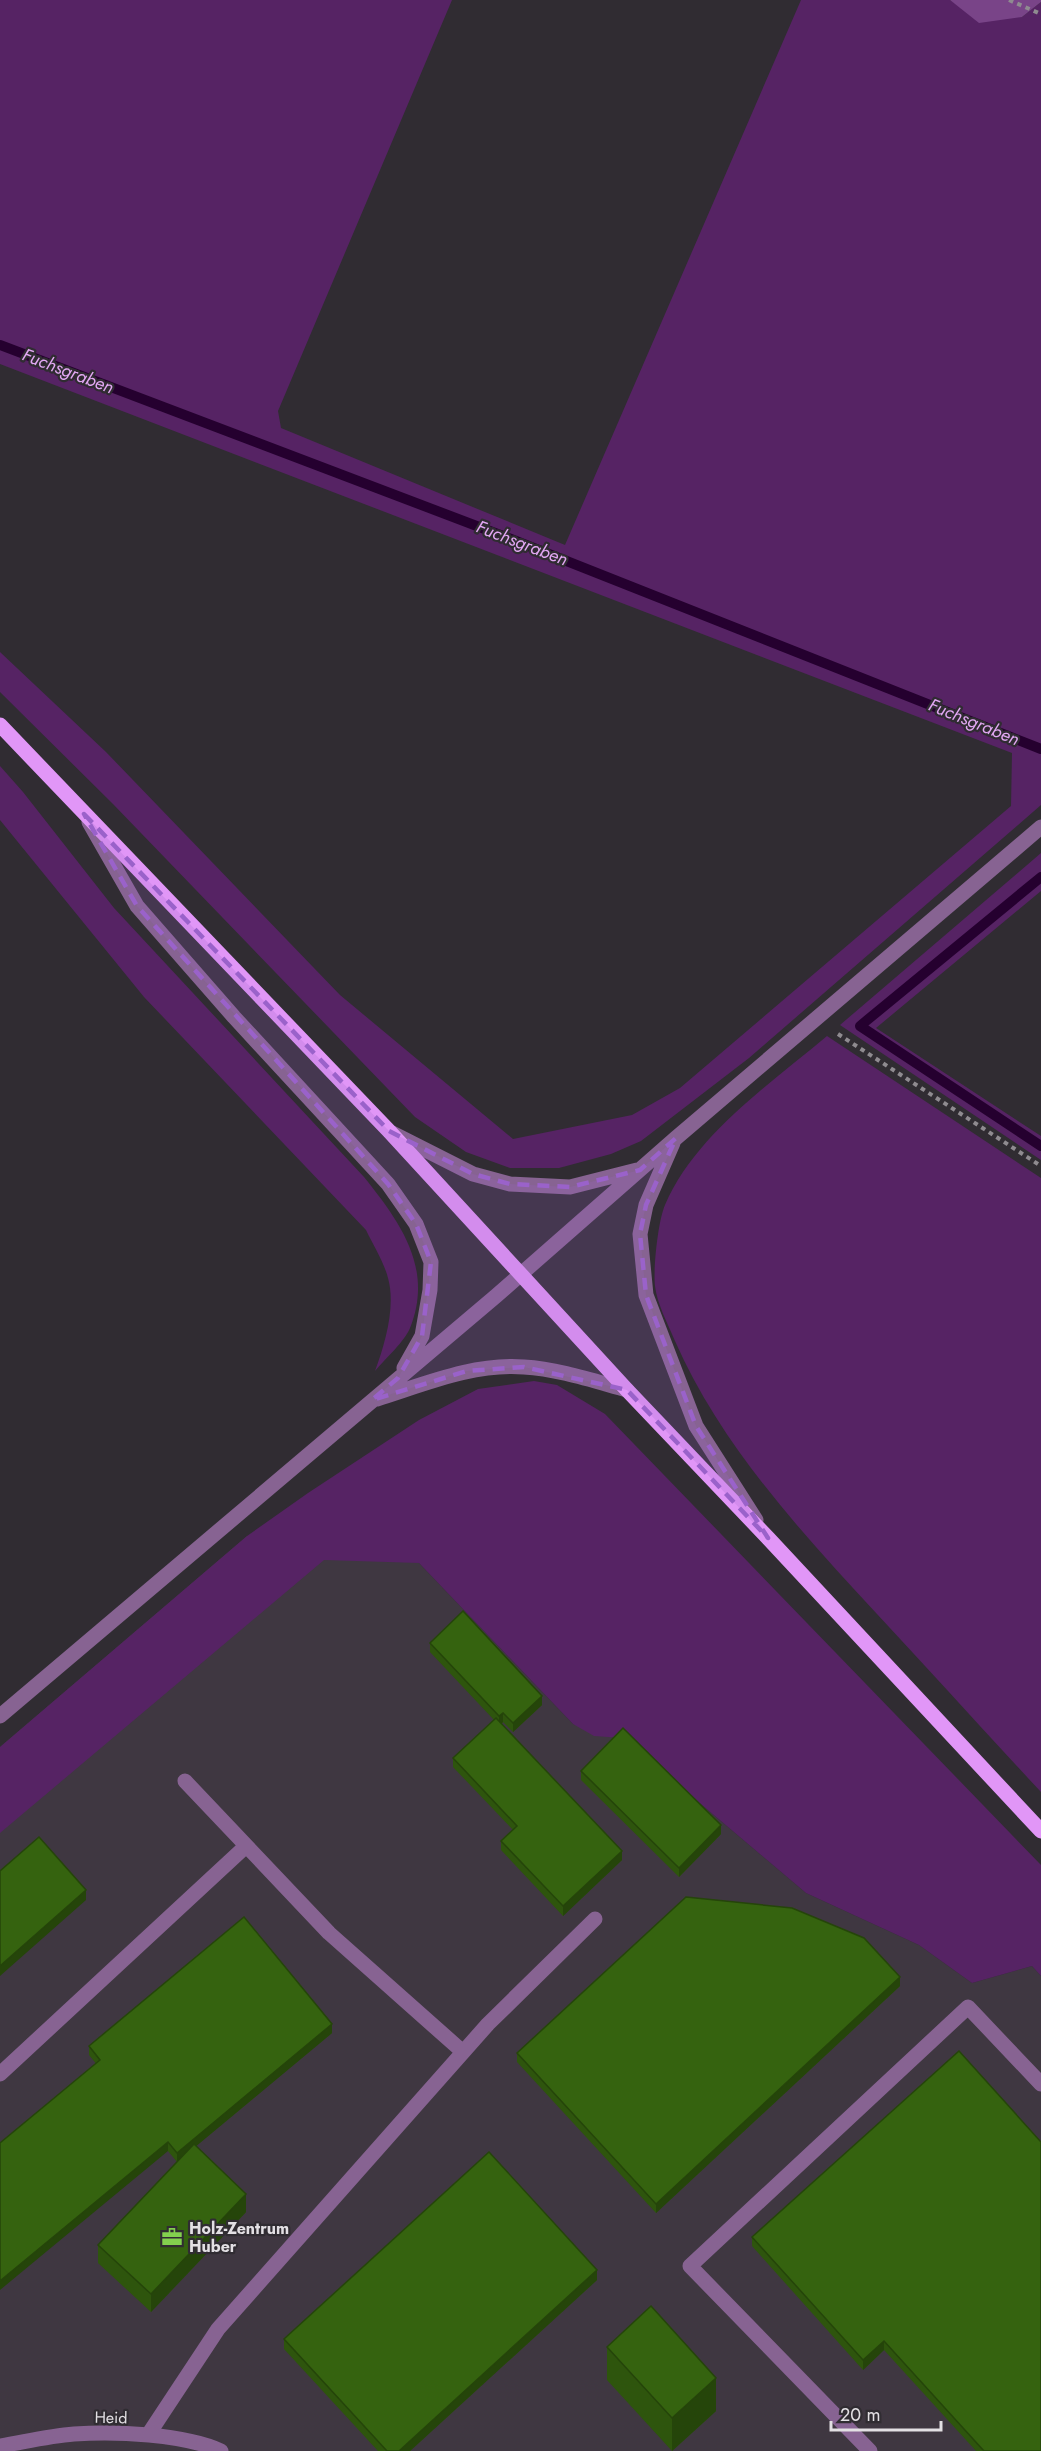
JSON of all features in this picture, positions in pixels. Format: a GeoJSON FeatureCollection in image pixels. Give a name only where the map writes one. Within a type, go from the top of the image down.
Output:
{"type":"FeatureCollection","features":[{"type":"Feature","properties":{"kind":"main road"},"geometry":{"type":"LineString","coordinates":[[0,725],[389,1131],[627,1390],[1041,1831]]}},
{"type":"Feature","properties":{"kind":"street"},"geometry":{"type":"LineString","coordinates":[[84,814],[137,906],[234,1017],[388,1184],[416,1224],[431,1262],[430,1290],[422,1336],[398,1378]]}},
{"type":"Feature","properties":{"kind":"street"},"geometry":{"type":"LineString","coordinates":[[0,1716],[520,1275],[815,1018],[1041,827]]}},
{"type":"Feature","properties":{"kind":"street"},"geometry":{"type":"LineString","coordinates":[[389,1131],[473,1174],[510,1184],[570,1187],[640,1170]]}},
{"type":"Feature","properties":{"kind":"street"},"geometry":{"type":"LineString","coordinates":[[676,1138],[645,1204],[640,1234],[646,1295],[696,1426],[768,1538]]}},
{"type":"Feature","properties":{"kind":"street"},"geometry":{"type":"LineString","coordinates":[[372,1400],[467,1371],[524,1367],[627,1390]]}},
{"type":"Feature","properties":{"kind":"street"},"geometry":{"type":"LineString","coordinates":[[185,1781],[245,1847],[329,1933],[463,2052]]}},
{"type":"Feature","properties":{"kind":"street"},"geometry":{"type":"LineString","coordinates":[[0,2074],[245,1847]]}},
{"type":"Feature","properties":{"kind":"street"},"geometry":{"type":"LineString","coordinates":[[148,2435],[218,2329],[488,2024],[595,1919]]}},
{"type":"Feature","properties":{"kind":"street"},"geometry":{"type":"LineString","coordinates":[[870,2451],[690,2266],[968,2007],[1041,2084]]}},
{"type":"Feature","properties":{"kind":"street","name":"Heid"},"geometry":{"type":"LineString","coordinates":[[0,2446],[73,2434],[148,2435],[210,2446],[221,2451]]}},
{"type":"Feature","properties":{"kind":"path"},"geometry":{"type":"LineString","coordinates":[[1009,0],[1041,14]]}},
{"type":"Feature","properties":{"kind":"path"},"geometry":{"type":"LineString","coordinates":[[815,1018],[1041,1166]]}},
{"type":"Feature","properties":{"kind":"highlighted area"},"geometry":{"type":"Polygon","coordinates":[[[84,814],[389,1131],[473,1174],[510,1184],[570,1187],[640,1170],[676,1138],[646,1205],[640,1234],[646,1295],[696,1426],[768,1538],[627,1390],[524,1367],[467,1371],[372,1400],[398,1378],[422,1336],[431,1262],[416,1224],[388,1184],[137,906],[84,814]]]}},
{"type":"Feature","properties":{"kind":"shaded area"},"geometry":{"type":"Polygon","coordinates":[[[0,0],[452,0],[278,411],[281,428],[565,545],[801,0],[950,0],[958,5],[1022,17],[1041,2],[1041,805],[749,1058],[641,1141],[611,1154],[559,1168],[510,1168],[466,1152],[415,1117],[113,804],[0,692],[0,652],[106,752],[340,995],[513,1139],[632,1115],[680,1088],[1011,806],[1012,753],[0,364],[0,0]]]}},
{"type":"Feature","properties":{"kind":"shaded area"},"geometry":{"type":"Polygon","coordinates":[[[950,0],[1041,0],[1041,2],[1022,17],[979,23],[950,0]]]}},
{"type":"Feature","properties":{"kind":"shaded area"},"geometry":{"type":"Polygon","coordinates":[[[0,766],[114,908],[364,1177],[390,1211],[410,1247],[418,1285],[416,1306],[410,1328],[375,1371],[388,1325],[391,1301],[384,1266],[366,1230],[144,997],[0,820],[0,766]]]}},
{"type":"Feature","properties":{"kind":"shaded area"},"geometry":{"type":"Polygon","coordinates":[[[1041,853],[1041,891],[876,1028],[1041,1136],[1041,1160],[840,1025],[1041,853]]]}},
{"type":"Feature","properties":{"kind":"shaded area"},"geometry":{"type":"Polygon","coordinates":[[[827,1036],[1041,1178],[1041,1792],[820,1551],[764,1485],[715,1416],[693,1379],[658,1300],[655,1286],[655,1257],[658,1233],[662,1212],[678,1180],[714,1133],[827,1036]]]}},
{"type":"Feature","properties":{"kind":"shaded area"},"geometry":{"type":"Polygon","coordinates":[[[534,1381],[557,1385],[605,1414],[1041,1865],[1041,1976],[1032,1966],[972,1983],[919,1945],[806,1893],[623,1738],[594,1736],[573,1724],[419,1563],[324,1560],[0,1833],[0,1747],[247,1536],[419,1420],[478,1389],[534,1381]]]}},
{"type":"Feature","properties":{"kind":"shaded area"},"geometry":{"type":"Polygon","coordinates":[[[247,1536],[419,1563],[573,1724],[623,1738],[806,1893],[919,1945],[972,1983],[1032,1966],[1041,1976],[1041,2451],[0,2451],[0,1747],[247,1536]]]}},
{"type":"Feature","properties":{"kind":"building"},"geometry":{"type":"Polygon","coordinates":[[[463,1611],[542,1696],[513,1723],[503,1713],[499,1716],[430,1643],[463,1611]]]}},
{"type":"Feature","properties":{"kind":"building"},"geometry":{"type":"Polygon","coordinates":[[[496,1718],[622,1851],[563,1906],[501,1841],[517,1826],[453,1758],[496,1718]]]}},
{"type":"Feature","properties":{"kind":"building"},"geometry":{"type":"Polygon","coordinates":[[[623,1728],[721,1825],[679,1868],[581,1771],[623,1728]]]}},
{"type":"Feature","properties":{"kind":"building"},"geometry":{"type":"Polygon","coordinates":[[[39,1837],[86,1890],[0,1966],[0,1871],[39,1837]]]}},
{"type":"Feature","properties":{"kind":"building"},"geometry":{"type":"Polygon","coordinates":[[[686,1897],[792,1908],[864,1938],[900,1977],[656,2204],[517,2053],[686,1897]]]}},
{"type":"Feature","properties":{"kind":"building"},"geometry":{"type":"Polygon","coordinates":[[[244,1917],[332,2024],[177,2153],[168,2142],[0,2281],[0,2143],[100,2060],[89,2046],[244,1917]]]}},
{"type":"Feature","properties":{"kind":"building"},"geometry":{"type":"Polygon","coordinates":[[[959,2051],[1041,2142],[1041,2451],[984,2451],[884,2341],[863,2360],[752,2237],[959,2051]]]}},
{"type":"Feature","properties":{"kind":"building","name":"Holz-Zentrum Huber"},"geometry":{"type":"Polygon","coordinates":[[[194,2144],[246,2194],[151,2294],[98,2245],[194,2144]]]}},
{"type":"Feature","properties":{"kind":"building"},"geometry":{"type":"Polygon","coordinates":[[[489,2152],[597,2270],[399,2451],[387,2451],[284,2339],[489,2152]]]}},
{"type":"Feature","properties":{"kind":"building"},"geometry":{"type":"Polygon","coordinates":[[[651,2306],[716,2378],[672,2418],[607,2347],[651,2306]]]}},
{"type":"Feature","properties":{"kind":"waterway","name":"Fuchsgraben"},"geometry":{"type":"LineString","coordinates":[[0,345],[511,539],[1041,749]]}},
{"type":"Feature","properties":{"kind":"waterway"},"geometry":{"type":"LineString","coordinates":[[1041,877],[860,1026],[1041,1146]]}},
{"type":"Feature","properties":{"kind":"place","name":"Holz-Zentrum Huber"},"geometry":{"type":"Point","coordinates":[172,2237]}}]}
